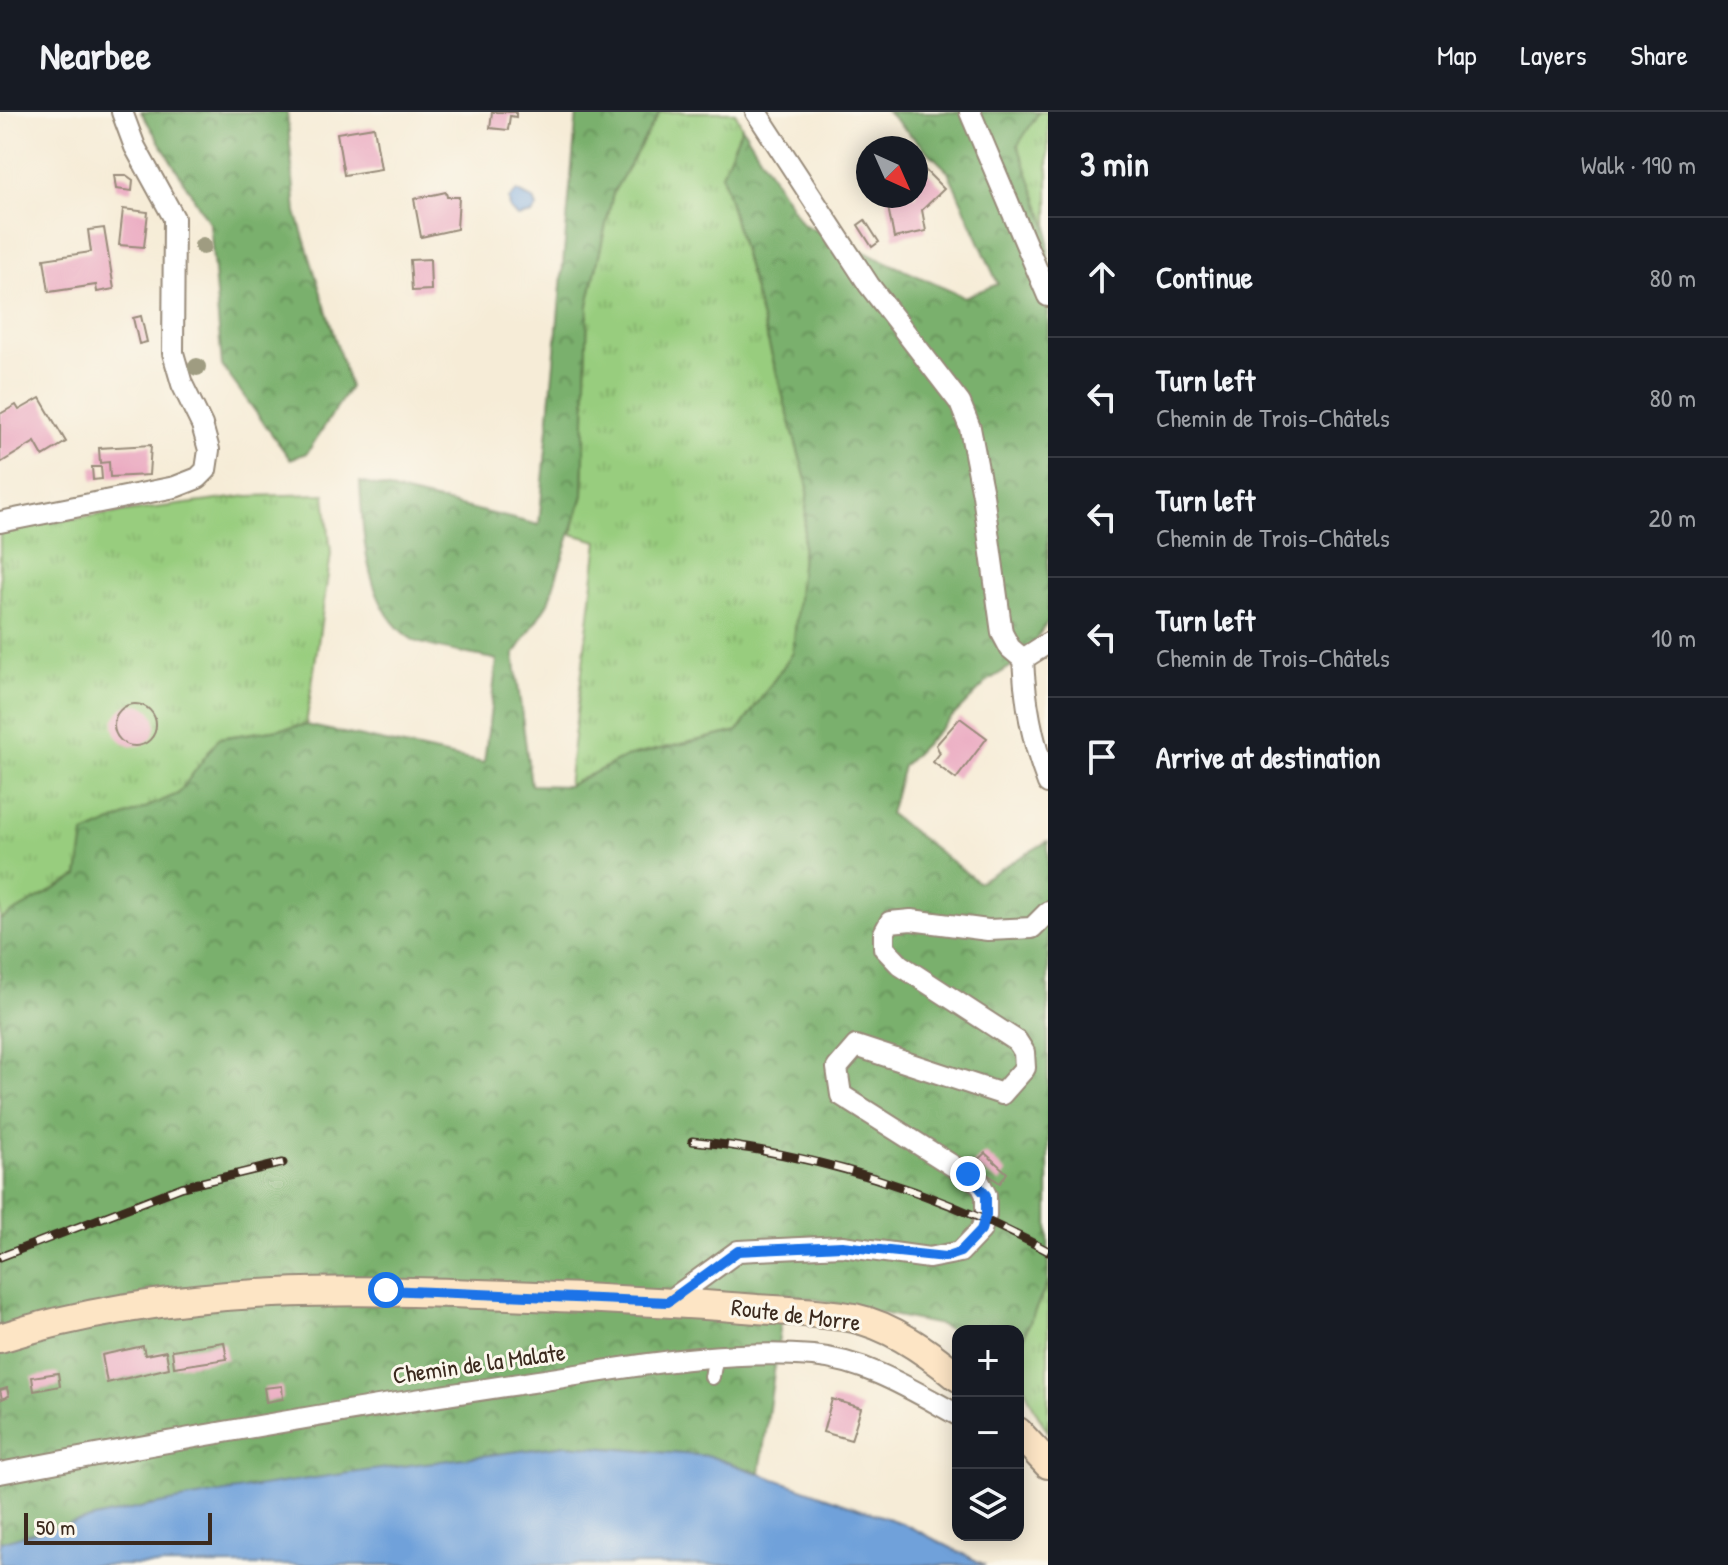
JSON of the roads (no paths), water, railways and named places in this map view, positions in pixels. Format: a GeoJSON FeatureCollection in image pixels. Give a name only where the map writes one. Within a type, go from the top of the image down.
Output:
{"type":"FeatureCollection","features":[{"type":"Feature","properties":{"kind":"main road","name":"Route de Morre"},"geometry":{"type":"LineString","coordinates":[[0,1338],[67,1319],[175,1300],[305,1290],[668,1302],[856,1318],[915,1346],[952,1373]]}},
{"type":"Feature","properties":{"kind":"main road"},"geometry":{"type":"LineString","coordinates":[[1024,1438],[1048,1464]]}},
{"type":"Feature","properties":{"kind":"street"},"geometry":{"type":"LineString","coordinates":[[0,522],[175,487],[198,478],[206,470],[209,450],[206,437],[182,384],[173,353],[174,218],[135,147],[122,112]]}},
{"type":"Feature","properties":{"kind":"street"},"geometry":{"type":"LineString","coordinates":[[756,112],[869,285],[960,403],[970,428],[983,495],[1002,633],[1010,648],[1023,659],[1025,704],[1036,752],[1048,783]]}},
{"type":"Feature","properties":{"kind":"street"},"geometry":{"type":"LineString","coordinates":[[970,112],[1048,296]]}},
{"type":"Feature","properties":{"kind":"street"},"geometry":{"type":"LineString","coordinates":[[1023,659],[1048,643]]}},
{"type":"Feature","properties":{"kind":"street"},"geometry":{"type":"LineString","coordinates":[[668,1302],[738,1251],[842,1246],[929,1258],[945,1257],[972,1242],[986,1215],[986,1195],[980,1183],[841,1095],[837,1068],[856,1046],[1002,1094],[1025,1068],[1024,1052],[1017,1041],[900,965],[884,948],[884,933],[890,922],[911,920],[988,930],[1032,928],[1048,912]]}},
{"type":"Feature","properties":{"kind":"street"},"geometry":{"type":"LineString","coordinates":[[712,1377],[716,1355]]}},
{"type":"Feature","properties":{"kind":"street","name":"Chemin de la Malate"},"geometry":{"type":"LineString","coordinates":[[0,1473],[332,1412],[716,1355],[815,1356],[847,1363],[899,1382],[952,1412]]}},
{"type":"Feature","properties":{"kind":"water"},"geometry":{"type":"Polygon","coordinates":[[[517,191],[534,200],[537,207],[532,214],[517,217],[510,209],[509,199],[517,191]]]}},
{"type":"Feature","properties":{"kind":"water"},"geometry":{"type":"Polygon","coordinates":[[[566,1445],[709,1456],[904,1524],[985,1565],[0,1565],[0,1542],[139,1508],[281,1483],[566,1445]]]}},
{"type":"Feature","properties":{"kind":"railway"},"geometry":{"type":"LineString","coordinates":[[692,1141],[784,1155],[875,1178],[963,1211],[1048,1251]]}},
{"type":"Feature","properties":{"kind":"railway"},"geometry":{"type":"LineString","coordinates":[[0,1257],[182,1187],[283,1163]]}}]}
